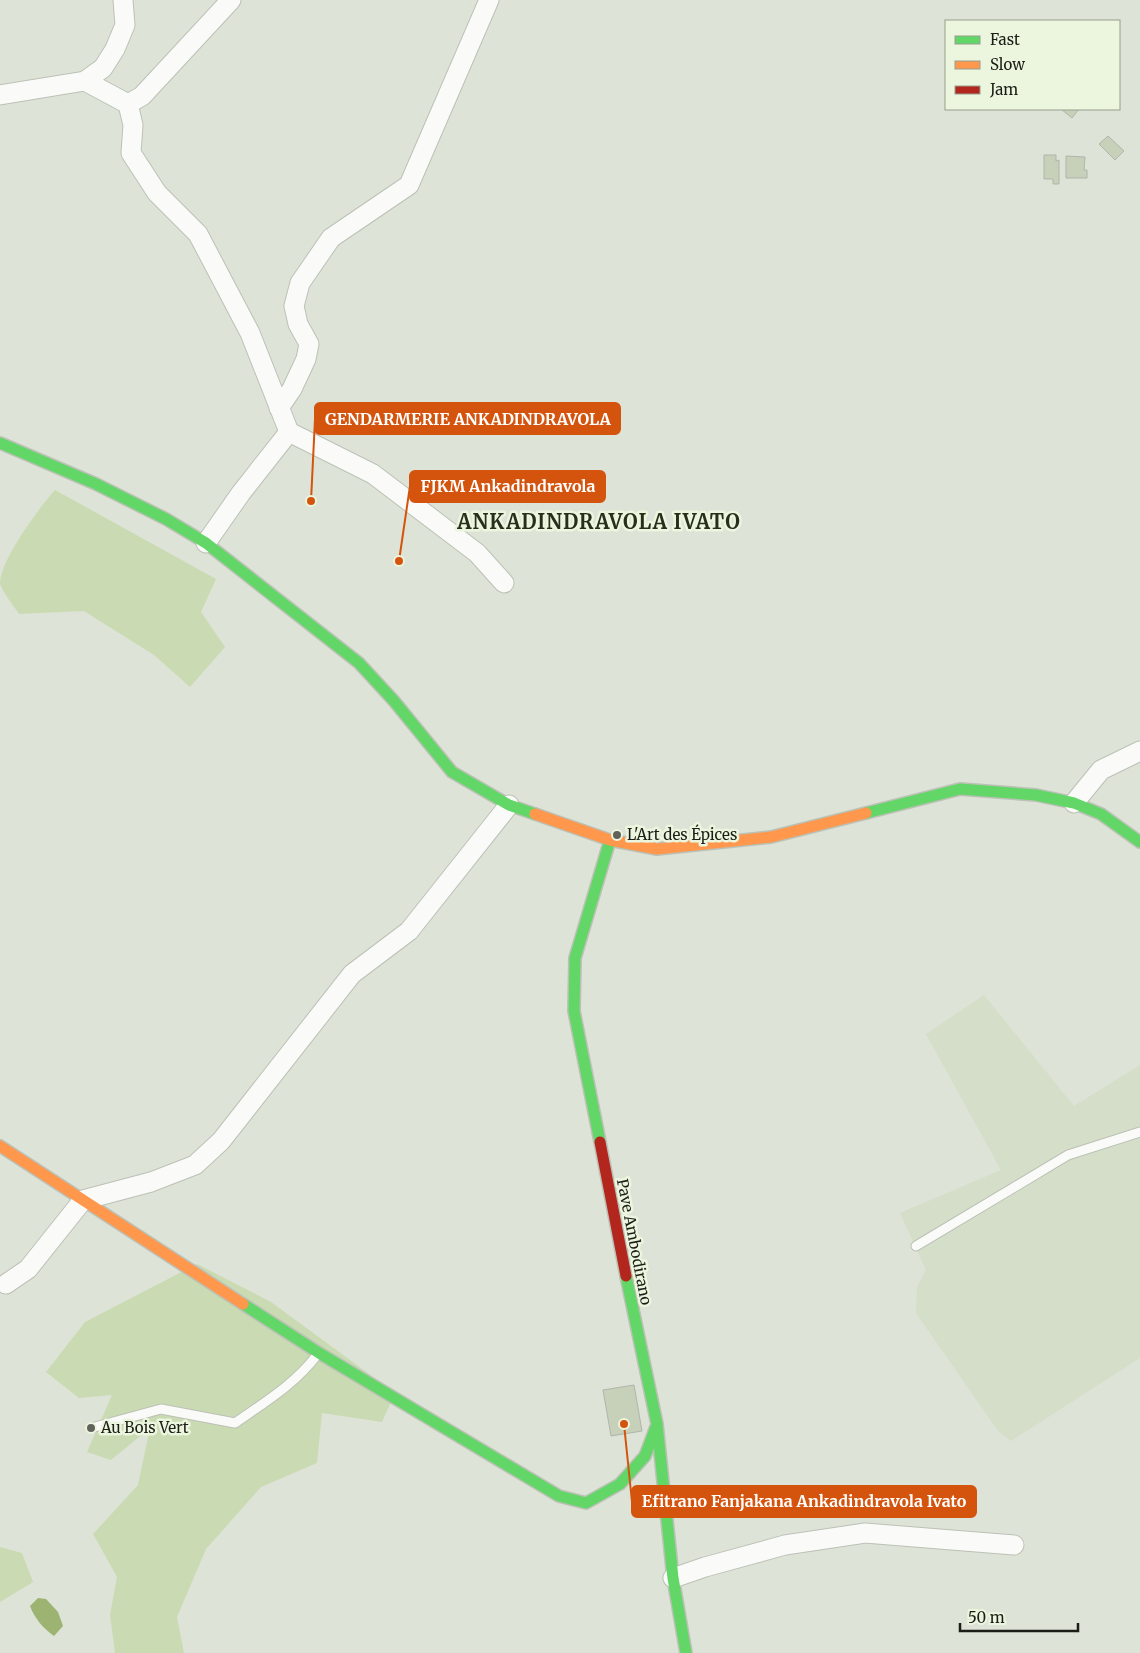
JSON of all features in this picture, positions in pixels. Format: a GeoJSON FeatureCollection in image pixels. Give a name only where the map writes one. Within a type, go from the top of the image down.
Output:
{"type":"FeatureCollection","features":[{"type":"Feature","properties":{"kind":"street"},"geometry":{"type":"LineString","coordinates":[[0,95],[85,81],[103,68],[125,25],[123,0]]}},
{"type":"Feature","properties":{"kind":"street"},"geometry":{"type":"LineString","coordinates":[[128,104],[142,96],[231,0]]}},
{"type":"Feature","properties":{"kind":"street"},"geometry":{"type":"LineString","coordinates":[[279,408],[292,389],[306,359],[309,344],[298,324],[294,306],[300,283],[331,238],[409,185],[489,0]]}},
{"type":"Feature","properties":{"kind":"street"},"geometry":{"type":"LineString","coordinates":[[85,81],[128,104],[133,125],[131,153],[157,193],[198,234],[250,333],[289,432],[373,474],[477,552],[504,583]]}},
{"type":"Feature","properties":{"kind":"street"},"geometry":{"type":"LineString","coordinates":[[206,543],[240,493],[289,432]]}},
{"type":"Feature","properties":{"kind":"street"},"geometry":{"type":"LineString","coordinates":[[0,443],[96,484],[166,519],[206,543],[359,663],[394,701],[452,772],[509,805],[610,840],[657,850],[771,837],[960,789],[1036,794],[1074,803],[1100,814],[1140,842]]}},
{"type":"Feature","properties":{"kind":"street"},"geometry":{"type":"LineString","coordinates":[[1074,803],[1101,770],[1140,751]]}},
{"type":"Feature","properties":{"kind":"street"},"geometry":{"type":"LineString","coordinates":[[6,1284],[28,1269],[83,1200],[151,1182],[194,1166],[221,1141],[352,974],[409,931],[509,805]]}},
{"type":"Feature","properties":{"kind":"street","name":"Pave Ambodirano"},"geometry":{"type":"LineString","coordinates":[[610,840],[575,958],[574,1011],[639,1344],[657,1424],[673,1578],[686,1653]]}},
{"type":"Feature","properties":{"kind":"street"},"geometry":{"type":"LineString","coordinates":[[0,1146],[319,1353],[559,1496],[586,1503],[620,1484],[645,1456],[657,1424]]}},
{"type":"Feature","properties":{"kind":"street"},"geometry":{"type":"LineString","coordinates":[[673,1578],[705,1567],[785,1545],[865,1533],[1014,1545]]}},
{"type":"Feature","properties":{"kind":"lane"},"geometry":{"type":"LineString","coordinates":[[916,1246],[1068,1155],[1140,1132]]}},
{"type":"Feature","properties":{"kind":"lane"},"geometry":{"type":"LineString","coordinates":[[91,1428],[161,1410],[235,1423],[283,1390],[306,1370],[319,1353]]}},
{"type":"Feature","properties":{"kind":"shaded area"},"geometry":{"type":"Polygon","coordinates":[[[55,490],[216,579],[201,612],[225,647],[190,687],[154,655],[84,611],[19,614],[0,584],[2,574],[13,548],[55,490]]]}},
{"type":"Feature","properties":{"kind":"shaded area"},"geometry":{"type":"Polygon","coordinates":[[[984,995],[1074,1106],[1140,1065],[1140,1358],[1011,1441],[998,1431],[916,1313],[917,1287],[926,1270],[900,1213],[1001,1170],[926,1034],[984,995]]]}},
{"type":"Feature","properties":{"kind":"shaded area"},"geometry":{"type":"Polygon","coordinates":[[[197,1264],[271,1302],[395,1393],[382,1422],[322,1413],[317,1463],[261,1487],[206,1549],[177,1617],[184,1653],[115,1653],[110,1615],[117,1577],[93,1534],[138,1485],[150,1428],[111,1460],[87,1452],[112,1395],[79,1398],[46,1372],[85,1322],[197,1264]]]}},
{"type":"Feature","properties":{"kind":"shaded area"},"geometry":{"type":"Polygon","coordinates":[[[0,1547],[22,1553],[33,1582],[0,1602],[0,1547]]]}},
{"type":"Feature","properties":{"kind":"shaded area"},"geometry":{"type":"Polygon","coordinates":[[[38,1598],[46,1599],[58,1612],[63,1626],[54,1636],[40,1623],[30,1606],[38,1598]]]}},
{"type":"Feature","properties":{"kind":"building"},"geometry":{"type":"Polygon","coordinates":[[[1062,110],[1078,110],[1072,118],[1062,110]]]}},
{"type":"Feature","properties":{"kind":"building"},"geometry":{"type":"Polygon","coordinates":[[[1108,136],[1124,151],[1115,160],[1099,144],[1108,136]]]}},
{"type":"Feature","properties":{"kind":"building"},"geometry":{"type":"Polygon","coordinates":[[[1044,155],[1056,155],[1056,161],[1059,160],[1059,184],[1053,184],[1053,179],[1044,179],[1044,155]]]}},
{"type":"Feature","properties":{"kind":"building"},"geometry":{"type":"Polygon","coordinates":[[[1066,156],[1085,157],[1084,170],[1087,170],[1087,178],[1066,178],[1066,156]]]}},
{"type":"Feature","properties":{"kind":"building"},"geometry":{"type":"Polygon","coordinates":[[[634,1385],[642,1431],[611,1436],[603,1390],[634,1385]]]}},
{"type":"Feature","properties":{"kind":"traffic: fast"},"geometry":{"type":"LineString","coordinates":[[0,443],[96,484],[166,519],[206,543],[359,663],[394,701],[452,772],[509,805],[535,814]]}},
{"type":"Feature","properties":{"kind":"traffic: fast"},"geometry":{"type":"LineString","coordinates":[[866,813],[960,789],[1036,795],[1074,803],[1101,814],[1140,842]]}},
{"type":"Feature","properties":{"kind":"traffic: fast"},"geometry":{"type":"LineString","coordinates":[[600,1142],[574,1011],[575,958],[610,840]]}},
{"type":"Feature","properties":{"kind":"traffic: fast"},"geometry":{"type":"LineString","coordinates":[[626,1276],[657,1424],[673,1578],[686,1653]]}},
{"type":"Feature","properties":{"kind":"traffic: fast"},"geometry":{"type":"LineString","coordinates":[[243,1304],[319,1353],[559,1496],[586,1503],[620,1484],[645,1456],[656,1427]]}},
{"type":"Feature","properties":{"kind":"traffic: slow"},"geometry":{"type":"LineString","coordinates":[[535,814],[610,840],[657,849],[771,837],[866,813]]}},
{"type":"Feature","properties":{"kind":"traffic: slow"},"geometry":{"type":"LineString","coordinates":[[0,1146],[243,1304]]}},
{"type":"Feature","properties":{"kind":"traffic: jam"},"geometry":{"type":"LineString","coordinates":[[600,1142],[626,1276]]}},
{"type":"Feature","properties":{"kind":"place","name":"GENDARMERIE ANKADINDRAVOLA"},"geometry":{"type":"Point","coordinates":[311,501]}},
{"type":"Feature","properties":{"kind":"place","name":"FJKM Ankadindravola"},"geometry":{"type":"Point","coordinates":[399,561]}},
{"type":"Feature","properties":{"kind":"place","name":"L'Art des Épices"},"geometry":{"type":"Point","coordinates":[617,835]}},
{"type":"Feature","properties":{"kind":"place","name":"Efitrano Fanjakana Ankadindravola Ivato"},"geometry":{"type":"Point","coordinates":[624,1424]}},
{"type":"Feature","properties":{"kind":"place","name":"Au Bois Vert"},"geometry":{"type":"Point","coordinates":[91,1428]}},
{"type":"Feature","properties":{"kind":"district","name":"ANKADINDRAVOLA IVATO"},"geometry":{"type":"Point","coordinates":[599,522]}}]}
